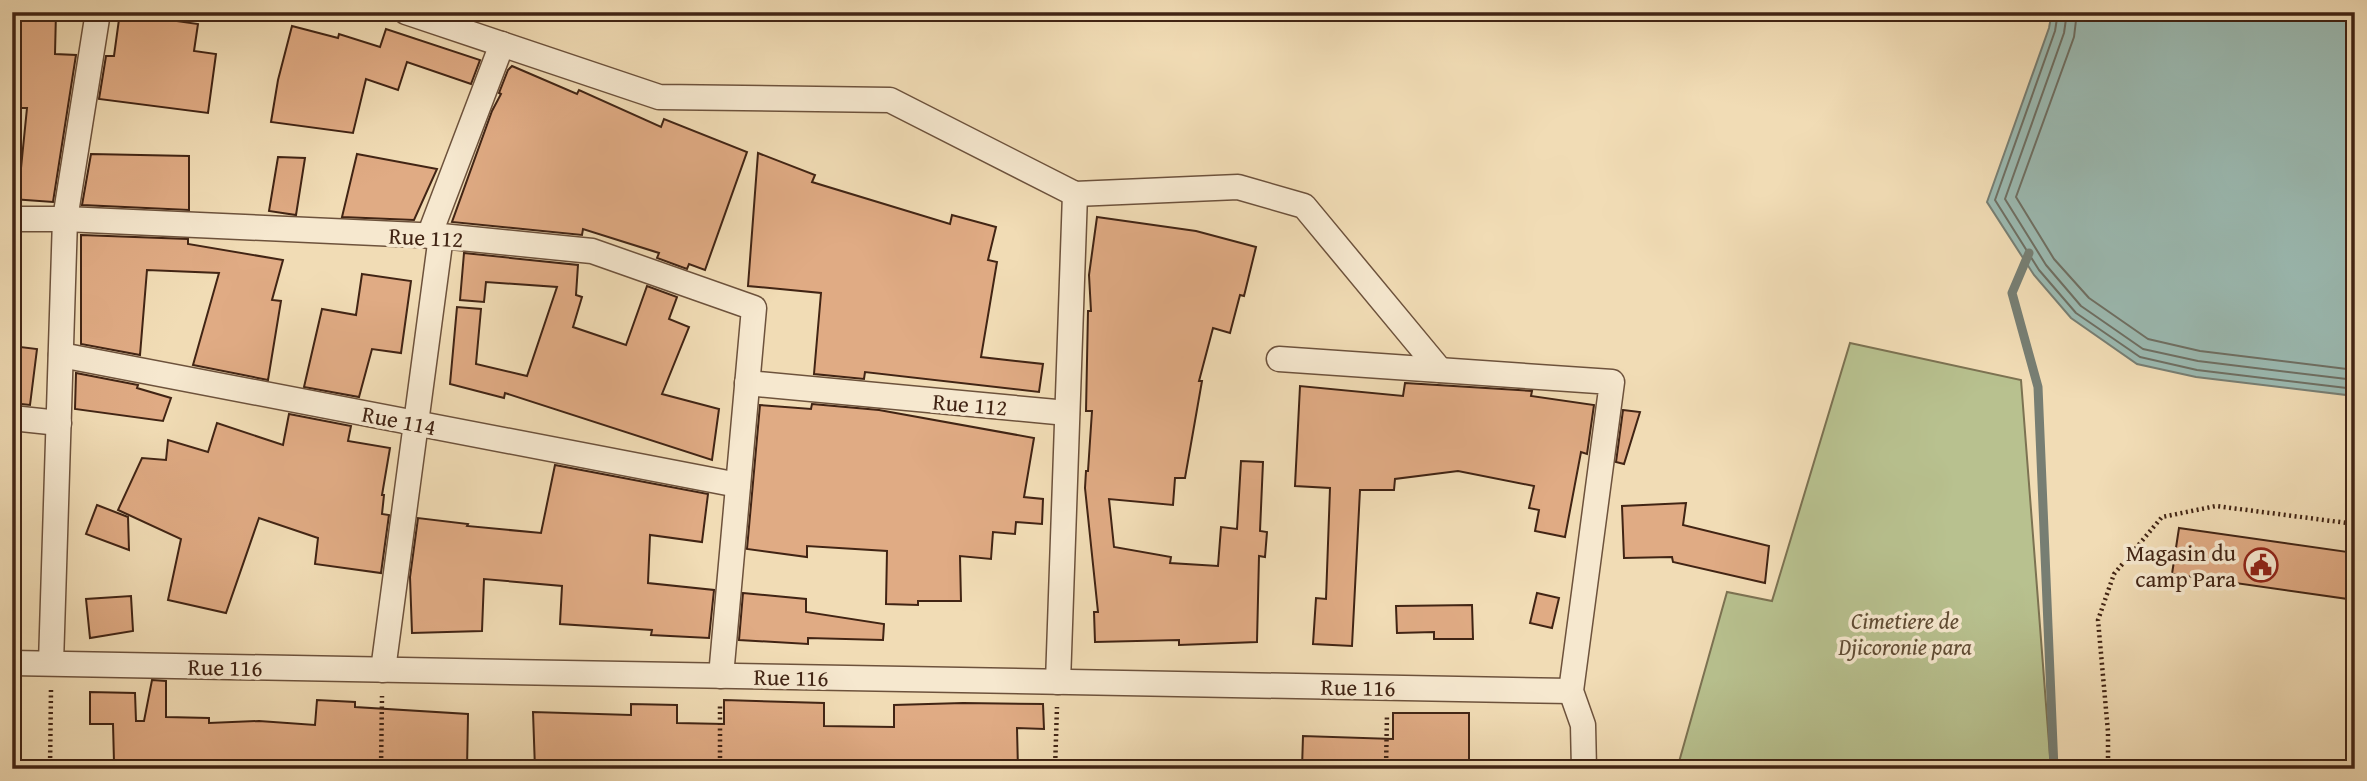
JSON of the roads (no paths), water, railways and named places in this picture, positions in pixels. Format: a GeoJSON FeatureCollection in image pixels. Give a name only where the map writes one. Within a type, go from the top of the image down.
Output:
{"type":"FeatureCollection","features":[{"type":"Feature","properties":{"kind":"street"},"geometry":{"type":"LineString","coordinates":[[51,663],[65,219],[98,12]]}},
{"type":"Feature","properties":{"kind":"street"},"geometry":{"type":"LineString","coordinates":[[406,12],[659,97],[890,100],[1075,194],[1238,187],[1304,206],[1440,370]]}},
{"type":"Feature","properties":{"kind":"street"},"geometry":{"type":"LineString","coordinates":[[383,670],[416,423],[435,236],[502,44]]}},
{"type":"Feature","properties":{"kind":"street"},"geometry":{"type":"LineString","coordinates":[[1058,682],[1075,194]]}},
{"type":"Feature","properties":{"kind":"street","name":"Rue 112"},"geometry":{"type":"LineString","coordinates":[[12,219],[65,219],[435,236],[592,251],[754,308],[720,676]]}},
{"type":"Feature","properties":{"kind":"street","name":"Rue 114"},"geometry":{"type":"LineString","coordinates":[[61,355],[738,485]]}},
{"type":"Feature","properties":{"kind":"street"},"geometry":{"type":"LineString","coordinates":[[1279,359],[1612,382],[1571,691],[1583,725],[1584,769]]}},
{"type":"Feature","properties":{"kind":"street","name":"Rue 112"},"geometry":{"type":"LineString","coordinates":[[747,383],[1067,413]]}},
{"type":"Feature","properties":{"kind":"street"},"geometry":{"type":"LineString","coordinates":[[12,418],[59,423]]}},
{"type":"Feature","properties":{"kind":"street","name":"Rue 116"},"geometry":{"type":"LineString","coordinates":[[12,663],[1571,691]]}},
{"type":"Feature","properties":{"kind":"water"},"geometry":{"type":"Polygon","coordinates":[[[2052,12],[2355,12],[2355,396],[2196,377],[2137,364],[2071,318],[2034,275],[1987,202],[2049,28],[2052,12]]]}},
{"type":"Feature","properties":{"kind":"waterway"},"geometry":{"type":"LineString","coordinates":[[2029,253],[2012,293],[2038,387],[2054,769]]}},
{"type":"Feature","properties":{"kind":"place","name":"Magasin du camp Para"},"geometry":{"type":"Point","coordinates":[2261,565]}},
{"type":"Feature","properties":{"kind":"park label","name":"Cimetiere de Djicoronie para"},"geometry":{"type":"Point","coordinates":[1905,633]}}]}
